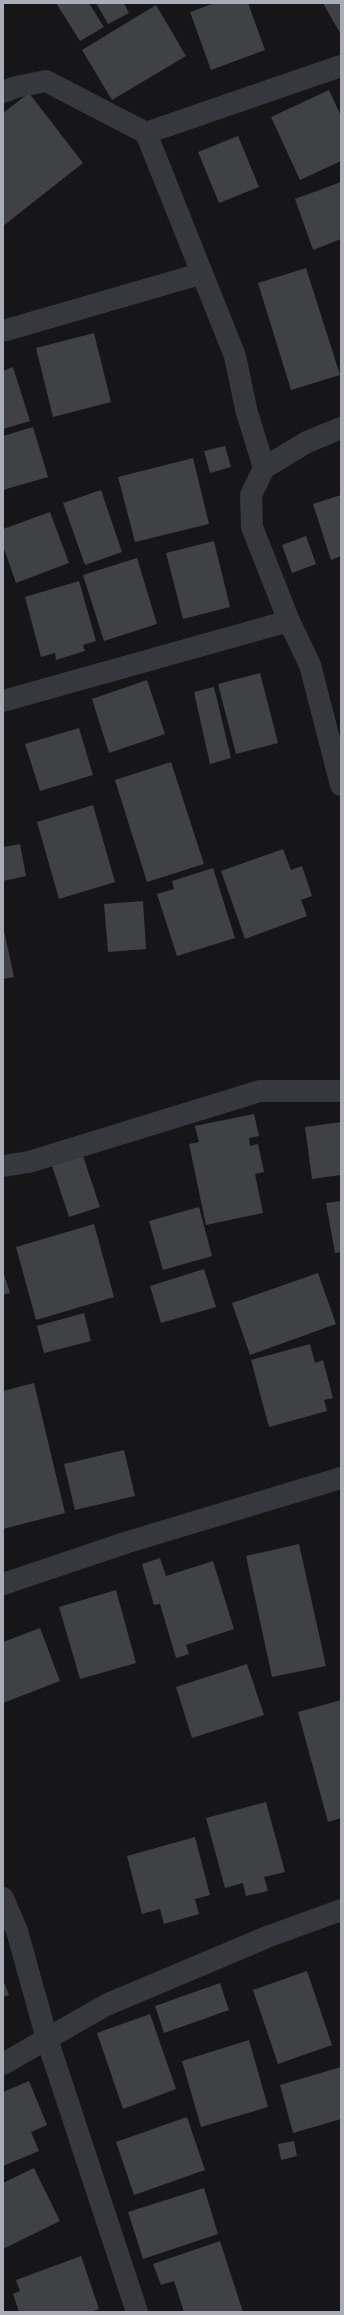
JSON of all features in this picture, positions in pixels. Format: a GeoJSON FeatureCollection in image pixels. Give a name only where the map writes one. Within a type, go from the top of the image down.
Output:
{"type":"FeatureCollection","features":[{"type":"Feature","properties":{"kind":"street"},"geometry":{"type":"LineString","coordinates":[[146,133],[341,66]]}},
{"type":"Feature","properties":{"kind":"street"},"geometry":{"type":"LineString","coordinates":[[3,92],[16,87],[46,81],[146,133],[200,274],[234,356],[246,409],[264,468]]}},
{"type":"Feature","properties":{"kind":"street"},"geometry":{"type":"LineString","coordinates":[[3,331],[200,274]]}},
{"type":"Feature","properties":{"kind":"street"},"geometry":{"type":"LineString","coordinates":[[341,428],[307,442],[264,468],[251,495],[252,527],[289,621],[310,665],[341,785]]}},
{"type":"Feature","properties":{"kind":"street"},"geometry":{"type":"LineString","coordinates":[[4,698],[289,621]]}},
{"type":"Feature","properties":{"kind":"street"},"geometry":{"type":"LineString","coordinates":[[3,1166],[36,1160],[260,1091],[341,1091]]}},
{"type":"Feature","properties":{"kind":"street"},"geometry":{"type":"LineString","coordinates":[[3,1584],[128,1542],[341,1478]]}},
{"type":"Feature","properties":{"kind":"street"},"geometry":{"type":"LineString","coordinates":[[3,1898],[17,1931],[47,2039],[137,2312]]}},
{"type":"Feature","properties":{"kind":"street"},"geometry":{"type":"LineString","coordinates":[[3,2064],[106,2005],[267,1937],[341,1910]]}},
{"type":"Feature","properties":{"kind":"building"},"geometry":{"type":"Polygon","coordinates":[[[56,3],[89,3],[104,27],[80,41],[56,3]]]}},
{"type":"Feature","properties":{"kind":"building"},"geometry":{"type":"Polygon","coordinates":[[[96,3],[124,3],[129,13],[108,24],[96,3]]]}},
{"type":"Feature","properties":{"kind":"building"},"geometry":{"type":"Polygon","coordinates":[[[215,3],[248,3],[265,50],[211,70],[190,12],[215,3]]]}},
{"type":"Feature","properties":{"kind":"building"},"geometry":{"type":"Polygon","coordinates":[[[323,3],[341,3],[341,35],[323,3]]]}},
{"type":"Feature","properties":{"kind":"building"},"geometry":{"type":"Polygon","coordinates":[[[156,5],[186,56],[112,100],[82,50],[156,5]]]}},
{"type":"Feature","properties":{"kind":"building"},"geometry":{"type":"Polygon","coordinates":[[[329,90],[341,116],[341,161],[300,180],[271,117],[329,90]]]}},
{"type":"Feature","properties":{"kind":"building"},"geometry":{"type":"Polygon","coordinates":[[[29,93],[83,163],[3,226],[3,113],[29,93]]]}},
{"type":"Feature","properties":{"kind":"building"},"geometry":{"type":"Polygon","coordinates":[[[238,136],[259,187],[219,203],[198,152],[238,136]]]}},
{"type":"Feature","properties":{"kind":"building"},"geometry":{"type":"Polygon","coordinates":[[[341,182],[341,239],[313,250],[295,199],[341,182]]]}},
{"type":"Feature","properties":{"kind":"building"},"geometry":{"type":"Polygon","coordinates":[[[306,268],[340,375],[291,390],[258,283],[306,268]]]}},
{"type":"Feature","properties":{"kind":"building"},"geometry":{"type":"Polygon","coordinates":[[[94,333],[111,402],[53,417],[36,348],[94,333]]]}},
{"type":"Feature","properties":{"kind":"building"},"geometry":{"type":"Polygon","coordinates":[[[13,367],[30,421],[3,429],[3,371],[13,367]]]}},
{"type":"Feature","properties":{"kind":"building"},"geometry":{"type":"Polygon","coordinates":[[[33,427],[48,477],[3,490],[3,436],[33,427]]]}},
{"type":"Feature","properties":{"kind":"building"},"geometry":{"type":"Polygon","coordinates":[[[225,446],[231,467],[210,473],[204,451],[225,446]]]}},
{"type":"Feature","properties":{"kind":"building"},"geometry":{"type":"Polygon","coordinates":[[[193,458],[209,524],[135,542],[118,477],[193,458]]]}},
{"type":"Feature","properties":{"kind":"building"},"geometry":{"type":"Polygon","coordinates":[[[101,490],[122,552],[85,565],[63,503],[101,490]]]}},
{"type":"Feature","properties":{"kind":"building"},"geometry":{"type":"Polygon","coordinates":[[[341,495],[341,556],[331,560],[313,504],[341,495]]]}},
{"type":"Feature","properties":{"kind":"building"},"geometry":{"type":"Polygon","coordinates":[[[50,512],[69,563],[16,583],[3,546],[3,529],[50,512]]]}},
{"type":"Feature","properties":{"kind":"building"},"geometry":{"type":"Polygon","coordinates":[[[306,536],[316,564],[292,573],[282,545],[306,536]]]}},
{"type":"Feature","properties":{"kind":"building"},"geometry":{"type":"Polygon","coordinates":[[[214,541],[230,607],[183,619],[166,553],[214,541]]]}},
{"type":"Feature","properties":{"kind":"building"},"geometry":{"type":"Polygon","coordinates":[[[137,558],[157,624],[104,641],[83,575],[137,558]]]}},
{"type":"Feature","properties":{"kind":"building"},"geometry":{"type":"Polygon","coordinates":[[[79,581],[96,641],[83,645],[85,651],[56,660],[55,653],[41,657],[25,597],[79,581]]]}},
{"type":"Feature","properties":{"kind":"building"},"geometry":{"type":"Polygon","coordinates":[[[260,673],[278,743],[236,754],[218,684],[260,673]]]}},
{"type":"Feature","properties":{"kind":"building"},"geometry":{"type":"Polygon","coordinates":[[[147,680],[165,734],[109,753],[92,699],[147,680]]]}},
{"type":"Feature","properties":{"kind":"building"},"geometry":{"type":"Polygon","coordinates":[[[214,687],[231,758],[210,764],[194,692],[214,687]]]}},
{"type":"Feature","properties":{"kind":"building"},"geometry":{"type":"Polygon","coordinates":[[[79,728],[93,775],[40,791],[25,744],[79,728]]]}},
{"type":"Feature","properties":{"kind":"building"},"geometry":{"type":"Polygon","coordinates":[[[171,762],[204,864],[147,882],[115,780],[171,762]]]}},
{"type":"Feature","properties":{"kind":"building"},"geometry":{"type":"Polygon","coordinates":[[[93,805],[115,882],[59,899],[37,822],[93,805]]]}},
{"type":"Feature","properties":{"kind":"building"},"geometry":{"type":"Polygon","coordinates":[[[20,844],[26,876],[3,881],[3,847],[20,844]]]}},
{"type":"Feature","properties":{"kind":"building"},"geometry":{"type":"Polygon","coordinates":[[[283,849],[291,870],[302,866],[312,896],[301,900],[307,916],[245,939],[221,871],[283,849]]]}},
{"type":"Feature","properties":{"kind":"building"},"geometry":{"type":"Polygon","coordinates":[[[213,868],[235,938],[177,956],[157,894],[174,889],[172,881],[213,868]]]}},
{"type":"Feature","properties":{"kind":"building"},"geometry":{"type":"Polygon","coordinates":[[[143,901],[146,949],[108,952],[104,904],[143,901]]]}},
{"type":"Feature","properties":{"kind":"building"},"geometry":{"type":"Polygon","coordinates":[[[3,926],[14,977],[3,979],[3,926]]]}},
{"type":"Feature","properties":{"kind":"building"},"geometry":{"type":"Polygon","coordinates":[[[254,1114],[259,1136],[249,1138],[250,1146],[258,1144],[264,1172],[255,1174],[263,1213],[206,1225],[189,1144],[199,1142],[195,1126],[254,1114]]]}},
{"type":"Feature","properties":{"kind":"building"},"geometry":{"type":"Polygon","coordinates":[[[341,1122],[341,1175],[312,1179],[305,1127],[341,1122]]]}},
{"type":"Feature","properties":{"kind":"building"},"geometry":{"type":"Polygon","coordinates":[[[83,1156],[100,1207],[69,1217],[52,1166],[83,1156]]]}},
{"type":"Feature","properties":{"kind":"building"},"geometry":{"type":"Polygon","coordinates":[[[341,1201],[341,1252],[335,1253],[326,1203],[341,1201]]]}},
{"type":"Feature","properties":{"kind":"building"},"geometry":{"type":"Polygon","coordinates":[[[199,1207],[212,1256],[163,1270],[149,1221],[199,1207]]]}},
{"type":"Feature","properties":{"kind":"building"},"geometry":{"type":"Polygon","coordinates":[[[94,1224],[114,1297],[36,1320],[16,1247],[94,1224]]]}},
{"type":"Feature","properties":{"kind":"building"},"geometry":{"type":"Polygon","coordinates":[[[204,1269],[216,1307],[161,1323],[150,1286],[204,1269]]]}},
{"type":"Feature","properties":{"kind":"building"},"geometry":{"type":"Polygon","coordinates":[[[3,1271],[10,1293],[3,1295],[3,1271]]]}},
{"type":"Feature","properties":{"kind":"building"},"geometry":{"type":"Polygon","coordinates":[[[318,1273],[336,1324],[250,1355],[232,1303],[318,1273]]]}},
{"type":"Feature","properties":{"kind":"building"},"geometry":{"type":"Polygon","coordinates":[[[84,1313],[91,1341],[44,1353],[37,1326],[84,1313]]]}},
{"type":"Feature","properties":{"kind":"building"},"geometry":{"type":"Polygon","coordinates":[[[310,1344],[315,1363],[323,1360],[333,1398],[324,1400],[327,1411],[269,1427],[251,1360],[310,1344]]]}},
{"type":"Feature","properties":{"kind":"building"},"geometry":{"type":"Polygon","coordinates":[[[34,1383],[65,1513],[3,1529],[3,1391],[34,1383]]]}},
{"type":"Feature","properties":{"kind":"building"},"geometry":{"type":"Polygon","coordinates":[[[124,1450],[135,1496],[75,1510],[64,1464],[124,1450]]]}},
{"type":"Feature","properties":{"kind":"building"},"geometry":{"type":"Polygon","coordinates":[[[299,1544],[326,1666],[272,1677],[246,1556],[299,1544]]]}},
{"type":"Feature","properties":{"kind":"building"},"geometry":{"type":"Polygon","coordinates":[[[160,1558],[166,1576],[213,1561],[234,1629],[186,1645],[189,1654],[176,1658],[160,1604],[154,1605],[142,1564],[160,1558]]]}},
{"type":"Feature","properties":{"kind":"building"},"geometry":{"type":"Polygon","coordinates":[[[116,1590],[136,1663],[80,1679],[59,1607],[116,1590]]]}},
{"type":"Feature","properties":{"kind":"building"},"geometry":{"type":"Polygon","coordinates":[[[40,1628],[60,1681],[3,1703],[3,1642],[40,1628]]]}},
{"type":"Feature","properties":{"kind":"building"},"geometry":{"type":"Polygon","coordinates":[[[247,1664],[264,1715],[192,1738],[176,1687],[247,1664]]]}},
{"type":"Feature","properties":{"kind":"building"},"geometry":{"type":"Polygon","coordinates":[[[341,1700],[341,1818],[328,1822],[298,1712],[341,1700]]]}},
{"type":"Feature","properties":{"kind":"building"},"geometry":{"type":"Polygon","coordinates":[[[266,1802],[285,1872],[264,1877],[268,1891],[246,1896],[243,1883],[225,1888],[206,1818],[266,1802]]]}},
{"type":"Feature","properties":{"kind":"building"},"geometry":{"type":"Polygon","coordinates":[[[195,1837],[210,1895],[195,1899],[199,1914],[164,1924],[160,1909],[142,1914],[127,1856],[195,1837]]]}},
{"type":"Feature","properties":{"kind":"building"},"geometry":{"type":"Polygon","coordinates":[[[307,1971],[332,2045],[278,2064],[253,1990],[307,1971]]]}},
{"type":"Feature","properties":{"kind":"building"},"geometry":{"type":"Polygon","coordinates":[[[3,1980],[9,1995],[3,1997],[3,1980]]]}},
{"type":"Feature","properties":{"kind":"building"},"geometry":{"type":"Polygon","coordinates":[[[220,1983],[229,2010],[164,2033],[155,2006],[220,1983]]]}},
{"type":"Feature","properties":{"kind":"building"},"geometry":{"type":"Polygon","coordinates":[[[150,2014],[176,2089],[123,2109],[97,2033],[150,2014]]]}},
{"type":"Feature","properties":{"kind":"building"},"geometry":{"type":"Polygon","coordinates":[[[249,2040],[268,2107],[201,2127],[182,2061],[249,2040]]]}},
{"type":"Feature","properties":{"kind":"building"},"geometry":{"type":"Polygon","coordinates":[[[341,2067],[341,2119],[293,2133],[280,2085],[341,2067]]]}},
{"type":"Feature","properties":{"kind":"building"},"geometry":{"type":"Polygon","coordinates":[[[29,2081],[47,2125],[31,2132],[39,2151],[3,2166],[3,2092],[29,2081]]]}},
{"type":"Feature","properties":{"kind":"building"},"geometry":{"type":"Polygon","coordinates":[[[187,2117],[205,2170],[134,2195],[116,2142],[187,2117]]]}},
{"type":"Feature","properties":{"kind":"building"},"geometry":{"type":"Polygon","coordinates":[[[294,2141],[297,2156],[281,2160],[278,2144],[294,2141]]]}},
{"type":"Feature","properties":{"kind":"building"},"geometry":{"type":"Polygon","coordinates":[[[34,2168],[60,2221],[3,2249],[3,2183],[34,2168]]]}},
{"type":"Feature","properties":{"kind":"building"},"geometry":{"type":"Polygon","coordinates":[[[204,2188],[218,2234],[143,2259],[128,2212],[204,2188]]]}},
{"type":"Feature","properties":{"kind":"building"},"geometry":{"type":"Polygon","coordinates":[[[220,2241],[243,2312],[184,2312],[174,2281],[161,2285],[153,2264],[220,2241]]]}},
{"type":"Feature","properties":{"kind":"building"},"geometry":{"type":"Polygon","coordinates":[[[81,2256],[99,2309],[90,2312],[19,2312],[13,2294],[20,2291],[16,2280],[81,2256]]]}}]}
